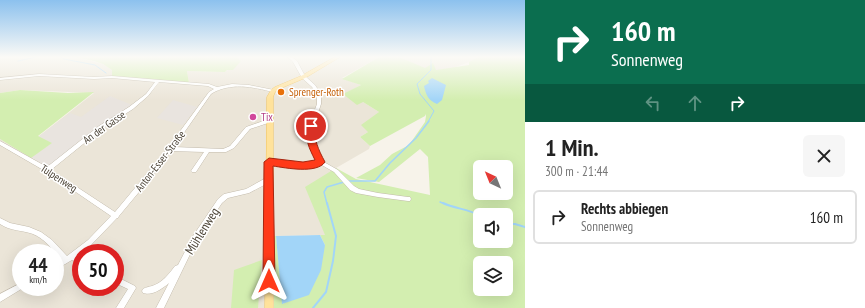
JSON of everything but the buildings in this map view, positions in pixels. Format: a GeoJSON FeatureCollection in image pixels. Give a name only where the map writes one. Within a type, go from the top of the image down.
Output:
{"type":"FeatureCollection","features":[{"type":"Feature","properties":{"kind":"main road"},"geometry":{"type":"LineString","coordinates":[[269,308],[268,180],[270,97],[273,91],[313,71]]}},
{"type":"Feature","properties":{"kind":"street"},"geometry":{"type":"LineString","coordinates":[[300,71],[303,77],[314,85],[320,96],[320,103],[310,131],[312,145],[320,162],[342,176],[348,184],[358,191],[408,199]]}},
{"type":"Feature","properties":{"kind":"street"},"geometry":{"type":"LineString","coordinates":[[0,79],[38,75],[94,78],[112,76],[209,85],[216,88],[224,86],[253,86],[273,91]]}},
{"type":"Feature","properties":{"kind":"street","name":"An der Gasse"},"geometry":{"type":"LineString","coordinates":[[47,170],[101,127],[131,108],[147,95],[158,81]]}},
{"type":"Feature","properties":{"kind":"street","name":"Anton-Esser-Straße"},"geometry":{"type":"LineString","coordinates":[[88,244],[116,216],[171,149],[210,93],[216,88]]}},
{"type":"Feature","properties":{"kind":"street"},"geometry":{"type":"LineString","coordinates":[[171,149],[224,151],[232,147],[248,128],[269,121]]}},
{"type":"Feature","properties":{"kind":"street","name":"Tulpenweg"},"geometry":{"type":"LineString","coordinates":[[0,143],[47,170],[116,216]]}},
{"type":"Feature","properties":{"kind":"street"},"geometry":{"type":"LineString","coordinates":[[194,171],[207,151]]}},
{"type":"Feature","properties":{"kind":"street"},"geometry":{"type":"LineString","coordinates":[[269,162],[303,166],[320,162]]}},
{"type":"Feature","properties":{"kind":"street","name":"Mühlenweg"},"geometry":{"type":"LineString","coordinates":[[160,308],[195,238],[226,196],[247,191],[268,180]]}},
{"type":"Feature","properties":{"kind":"street"},"geometry":{"type":"LineString","coordinates":[[0,221],[6,226],[40,234],[66,260]]}},
{"type":"Feature","properties":{"kind":"street","name":"Anton-Esser-Straße"},"geometry":{"type":"LineString","coordinates":[[66,260],[72,257]]}},
{"type":"Feature","properties":{"kind":"street"},"geometry":{"type":"LineString","coordinates":[[145,291],[152,290],[161,285],[181,265]]}},
{"type":"Feature","properties":{"kind":"street"},"geometry":{"type":"LineString","coordinates":[[120,308],[133,288],[124,284]]}},
{"type":"Feature","properties":{"kind":"street"},"geometry":{"type":"LineString","coordinates":[[0,298],[12,291]]}},
{"type":"Feature","properties":{"kind":"shaded area"},"geometry":{"type":"Polygon","coordinates":[[[0,71],[112,71],[112,76],[189,82],[187,71],[354,71],[342,78],[361,85],[343,95],[363,102],[379,112],[368,132],[360,137],[370,146],[369,149],[336,168],[325,235],[274,236],[273,308],[0,308],[0,139],[31,157],[52,143],[38,137],[94,93],[20,90],[0,93],[0,71]]]}},
{"type":"Feature","properties":{"kind":"shaded area"},"geometry":{"type":"Polygon","coordinates":[[[431,71],[444,71],[437,74],[431,71]]]}},
{"type":"Feature","properties":{"kind":"shaded area"},"geometry":{"type":"Polygon","coordinates":[[[110,96],[132,105],[47,167],[31,158],[52,143],[38,137],[70,113],[81,117],[110,96]]]}},
{"type":"Feature","properties":{"kind":"shaded area"},"geometry":{"type":"Polygon","coordinates":[[[173,100],[197,107],[183,125],[157,118],[173,100]]]}},
{"type":"Feature","properties":{"kind":"green space"},"geometry":{"type":"Polygon","coordinates":[[[112,71],[187,71],[189,83],[112,77],[112,71]]]}},
{"type":"Feature","properties":{"kind":"green space"},"geometry":{"type":"Polygon","coordinates":[[[355,71],[525,71],[525,308],[274,308],[274,236],[276,236],[283,304],[325,245],[320,235],[325,235],[305,187],[336,168],[356,179],[430,195],[428,157],[420,149],[379,182],[356,178],[380,165],[392,154],[409,145],[425,122],[426,116],[425,114],[425,116],[370,146],[360,137],[368,132],[361,125],[379,112],[363,102],[357,105],[343,94],[361,85],[342,79],[355,71]]]}},
{"type":"Feature","properties":{"kind":"green space"},"geometry":{"type":"Polygon","coordinates":[[[20,90],[68,93],[94,92],[38,136],[52,143],[31,158],[0,139],[0,93],[20,90]]]}},
{"type":"Feature","properties":{"kind":"green space"},"geometry":{"type":"Polygon","coordinates":[[[262,260],[258,308],[231,308],[234,270],[262,260]]]}},
{"type":"Feature","properties":{"kind":"water"},"geometry":{"type":"Polygon","coordinates":[[[432,78],[446,85],[442,100],[437,104],[431,101],[428,97],[424,86],[429,83],[428,81],[432,78]]]}},
{"type":"Feature","properties":{"kind":"water"},"geometry":{"type":"Polygon","coordinates":[[[320,235],[325,245],[321,270],[309,295],[282,304],[276,236],[320,235]]]}},
{"type":"Feature","properties":{"kind":"waterway"},"geometry":{"type":"LineString","coordinates":[[428,122],[434,111],[420,94],[417,84],[430,71]]}},
{"type":"Feature","properties":{"kind":"waterway"},"geometry":{"type":"LineString","coordinates":[[347,181],[375,181],[390,163],[416,138],[429,121]]}},
{"type":"Feature","properties":{"kind":"waterway"},"geometry":{"type":"LineString","coordinates":[[327,204],[324,192],[327,187],[344,182]]}},
{"type":"Feature","properties":{"kind":"waterway"},"geometry":{"type":"LineString","coordinates":[[440,202],[445,204]]}},
{"type":"Feature","properties":{"kind":"waterway"},"geometry":{"type":"LineString","coordinates":[[313,308],[326,292],[333,261],[336,236],[327,203]]}},
{"type":"Feature","properties":{"kind":"waterway"},"geometry":{"type":"LineString","coordinates":[[443,203],[473,212]]}},
{"type":"Feature","properties":{"kind":"waterway"},"geometry":{"type":"LineString","coordinates":[[513,224],[525,227]]}},
{"type":"Feature","properties":{"kind":"place","name":"Sprenger-Roth"},"geometry":{"type":"Point","coordinates":[281,92]}},
{"type":"Feature","properties":{"kind":"place","name":"Tix"},"geometry":{"type":"Point","coordinates":[253,117]}},
{"type":"Feature","properties":{"kind":"route"},"geometry":{"type":"LineString","coordinates":[[269,281],[269,162],[303,166],[320,162],[312,145],[310,137],[311,126]]}}]}
